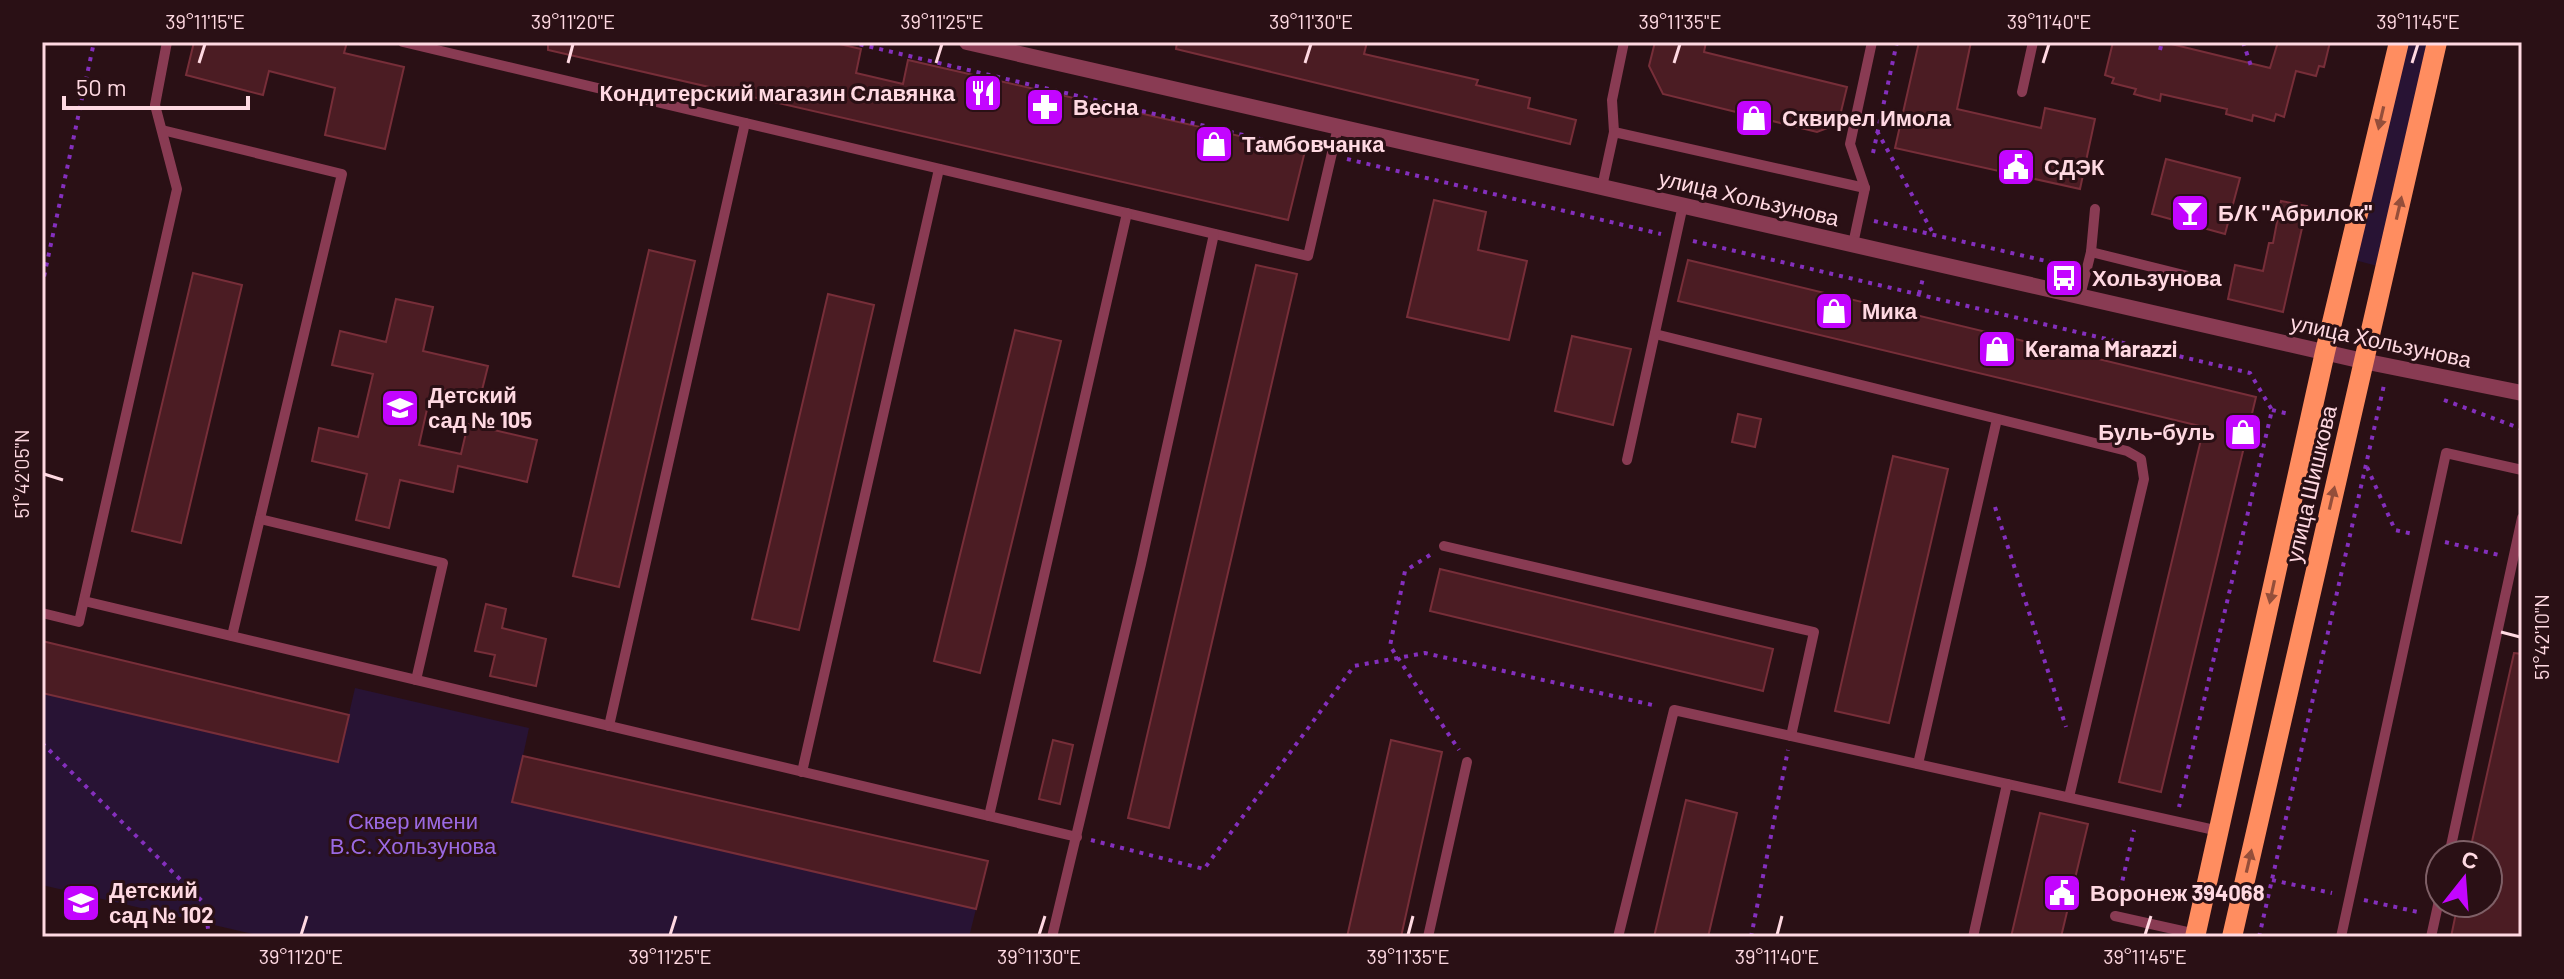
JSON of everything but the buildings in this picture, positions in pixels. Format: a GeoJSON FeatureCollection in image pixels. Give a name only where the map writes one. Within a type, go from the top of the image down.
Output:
{"type":"FeatureCollection","features":[{"type":"Feature","properties":{"kind":"main road","name":"улица Шишкова"},"geometry":{"type":"LineString","coordinates":[[2196,935],[2325,352],[2399,42]]}},
{"type":"Feature","properties":{"kind":"main road","name":"улица Шишкова"},"geometry":{"type":"LineString","coordinates":[[2232,937],[2437,42]]}},
{"type":"Feature","properties":{"kind":"street","name":"улица Хользунова"},"geometry":{"type":"LineString","coordinates":[[967,42],[2363,361],[2522,393]]}},
{"type":"Feature","properties":{"kind":"lane"},"geometry":{"type":"LineString","coordinates":[[42,613],[79,622],[177,189],[155,105],[167,42]]}},
{"type":"Feature","properties":{"kind":"lane"},"geometry":{"type":"LineString","coordinates":[[403,42],[1308,256],[1338,127]]}},
{"type":"Feature","properties":{"kind":"lane"},"geometry":{"type":"LineString","coordinates":[[1602,187],[1614,132],[1612,100],[1624,42]]}},
{"type":"Feature","properties":{"kind":"lane"},"geometry":{"type":"LineString","coordinates":[[1853,244],[1865,188],[1850,144],[1872,42]]}},
{"type":"Feature","properties":{"kind":"lane"},"geometry":{"type":"LineString","coordinates":[[2022,92],[2033,42]]}},
{"type":"Feature","properties":{"kind":"lane"},"geometry":{"type":"LineString","coordinates":[[609,726],[745,123]]}},
{"type":"Feature","properties":{"kind":"lane"},"geometry":{"type":"LineString","coordinates":[[162,130],[342,174],[232,636]]}},
{"type":"Feature","properties":{"kind":"lane"},"geometry":{"type":"LineString","coordinates":[[1614,132],[1865,188]]}},
{"type":"Feature","properties":{"kind":"lane"},"geometry":{"type":"LineString","coordinates":[[802,772],[939,169]]}},
{"type":"Feature","properties":{"kind":"lane"},"geometry":{"type":"LineString","coordinates":[[1627,460],[1683,205]]}},
{"type":"Feature","properties":{"kind":"lane"},"geometry":{"type":"LineString","coordinates":[[2080,296],[2091,252],[2095,209]]}},
{"type":"Feature","properties":{"kind":"lane"},"geometry":{"type":"LineString","coordinates":[[989,816],[1127,213]]}},
{"type":"Feature","properties":{"kind":"lane"},"geometry":{"type":"LineString","coordinates":[[1052,937],[1141,564],[1214,234]]}},
{"type":"Feature","properties":{"kind":"lane"},"geometry":{"type":"LineString","coordinates":[[2091,252],[2212,282]]}},
{"type":"Feature","properties":{"kind":"lane"},"geometry":{"type":"LineString","coordinates":[[1655,334],[2127,451],[2141,459],[2144,479],[2069,797]]}},
{"type":"Feature","properties":{"kind":"lane"},"geometry":{"type":"LineString","coordinates":[[1918,764],[1997,419]]}},
{"type":"Feature","properties":{"kind":"lane"},"geometry":{"type":"LineString","coordinates":[[2341,937],[2446,453],[2522,470]]}},
{"type":"Feature","properties":{"kind":"lane"},"geometry":{"type":"LineString","coordinates":[[2452,839],[2522,518]]}},
{"type":"Feature","properties":{"kind":"lane"},"geometry":{"type":"LineString","coordinates":[[260,519],[443,563],[416,680]]}},
{"type":"Feature","properties":{"kind":"lane"},"geometry":{"type":"LineString","coordinates":[[1444,546],[1814,632],[1791,736]]}},
{"type":"Feature","properties":{"kind":"lane"},"geometry":{"type":"LineString","coordinates":[[84,601],[1077,837]]}},
{"type":"Feature","properties":{"kind":"lane"},"geometry":{"type":"LineString","coordinates":[[1618,937],[1674,710],[2219,831]]}},
{"type":"Feature","properties":{"kind":"lane"},"geometry":{"type":"LineString","coordinates":[[1428,937],[1467,762]]}},
{"type":"Feature","properties":{"kind":"lane"},"geometry":{"type":"LineString","coordinates":[[1973,937],[2007,784]]}},
{"type":"Feature","properties":{"kind":"lane"},"geometry":{"type":"LineString","coordinates":[[2115,916],[2196,935]]}},
{"type":"Feature","properties":{"kind":"path"},"geometry":{"type":"LineString","coordinates":[[42,286],[94,42]]}},
{"type":"Feature","properties":{"kind":"path"},"geometry":{"type":"LineString","coordinates":[[850,42],[2250,373],[2272,410],[2176,821]]}},
{"type":"Feature","properties":{"kind":"path"},"geometry":{"type":"LineString","coordinates":[[1865,188],[1897,42]]}},
{"type":"Feature","properties":{"kind":"path"},"geometry":{"type":"LineString","coordinates":[[2160,50],[2162,42]]}},
{"type":"Feature","properties":{"kind":"path"},"geometry":{"type":"LineString","coordinates":[[2243,42],[2252,69]]}},
{"type":"Feature","properties":{"kind":"path"},"geometry":{"type":"LineString","coordinates":[[1877,131],[1934,234],[1919,294]]}},
{"type":"Feature","properties":{"kind":"path"},"geometry":{"type":"LineString","coordinates":[[1859,217],[2086,270]]}},
{"type":"Feature","properties":{"kind":"path"},"geometry":{"type":"LineString","coordinates":[[2259,937],[2385,378]]}},
{"type":"Feature","properties":{"kind":"path"},"geometry":{"type":"LineString","coordinates":[[2440,398],[2522,429]]}},
{"type":"Feature","properties":{"kind":"path"},"geometry":{"type":"LineString","coordinates":[[1984,474],[2078,761]]}},
{"type":"Feature","properties":{"kind":"path"},"geometry":{"type":"LineString","coordinates":[[1444,546],[1405,571],[1390,646],[1467,762]]}},
{"type":"Feature","properties":{"kind":"path"},"geometry":{"type":"LineString","coordinates":[[1077,837],[1204,869],[1354,666],[1425,653],[1674,710]]}},
{"type":"Feature","properties":{"kind":"path"},"geometry":{"type":"LineString","coordinates":[[1751,937],[1791,736]]}},
{"type":"Feature","properties":{"kind":"path"},"geometry":{"type":"LineString","coordinates":[[42,743],[205,904],[209,937]]}},
{"type":"Feature","properties":{"kind":"path"},"geometry":{"type":"LineString","coordinates":[[2115,916],[2138,813]]}},
{"type":"Feature","properties":{"kind":"green space"},"geometry":{"type":"Polygon","coordinates":[[[2399,42],[2437,42],[2385,268],[2347,258],[2399,42]]]}},
{"type":"Feature","properties":{"kind":"green space","name":"Сквер имени В.С. Хользунова"},"geometry":{"type":"Polygon","coordinates":[[[355,688],[529,728],[513,802],[976,909],[969,937],[266,937],[42,885],[42,693],[338,761],[355,688]]]}},
{"type":"Feature","properties":{"kind":"place","name":"Кондитерский магазин Славянка"},"geometry":{"type":"Point","coordinates":[983,93]}},
{"type":"Feature","properties":{"kind":"place","name":"Весна"},"geometry":{"type":"Point","coordinates":[1045,107]}},
{"type":"Feature","properties":{"kind":"place","name":"Сквирел Имола"},"geometry":{"type":"Point","coordinates":[1754,118]}},
{"type":"Feature","properties":{"kind":"place","name":"Тамбовчанка"},"geometry":{"type":"Point","coordinates":[1214,144]}},
{"type":"Feature","properties":{"kind":"place","name":"СДЭК"},"geometry":{"type":"Point","coordinates":[2016,167]}},
{"type":"Feature","properties":{"kind":"place","name":"Б/К \"Абрилок\""},"geometry":{"type":"Point","coordinates":[2190,213]}},
{"type":"Feature","properties":{"kind":"place","name":"Хользунова"},"geometry":{"type":"Point","coordinates":[2064,278]}},
{"type":"Feature","properties":{"kind":"place","name":"Мика"},"geometry":{"type":"Point","coordinates":[1834,311]}},
{"type":"Feature","properties":{"kind":"place","name":"Kerama Marazzi"},"geometry":{"type":"Point","coordinates":[1997,349]}},
{"type":"Feature","properties":{"kind":"place","name":"Детский сад № 105"},"geometry":{"type":"Point","coordinates":[400,408]}},
{"type":"Feature","properties":{"kind":"place","name":"Буль-буль"},"geometry":{"type":"Point","coordinates":[2243,432]}},
{"type":"Feature","properties":{"kind":"place","name":"Воронеж 394068"},"geometry":{"type":"Point","coordinates":[2062,893]}},
{"type":"Feature","properties":{"kind":"place","name":"Детский сад № 102"},"geometry":{"type":"Point","coordinates":[81,903]}}]}
